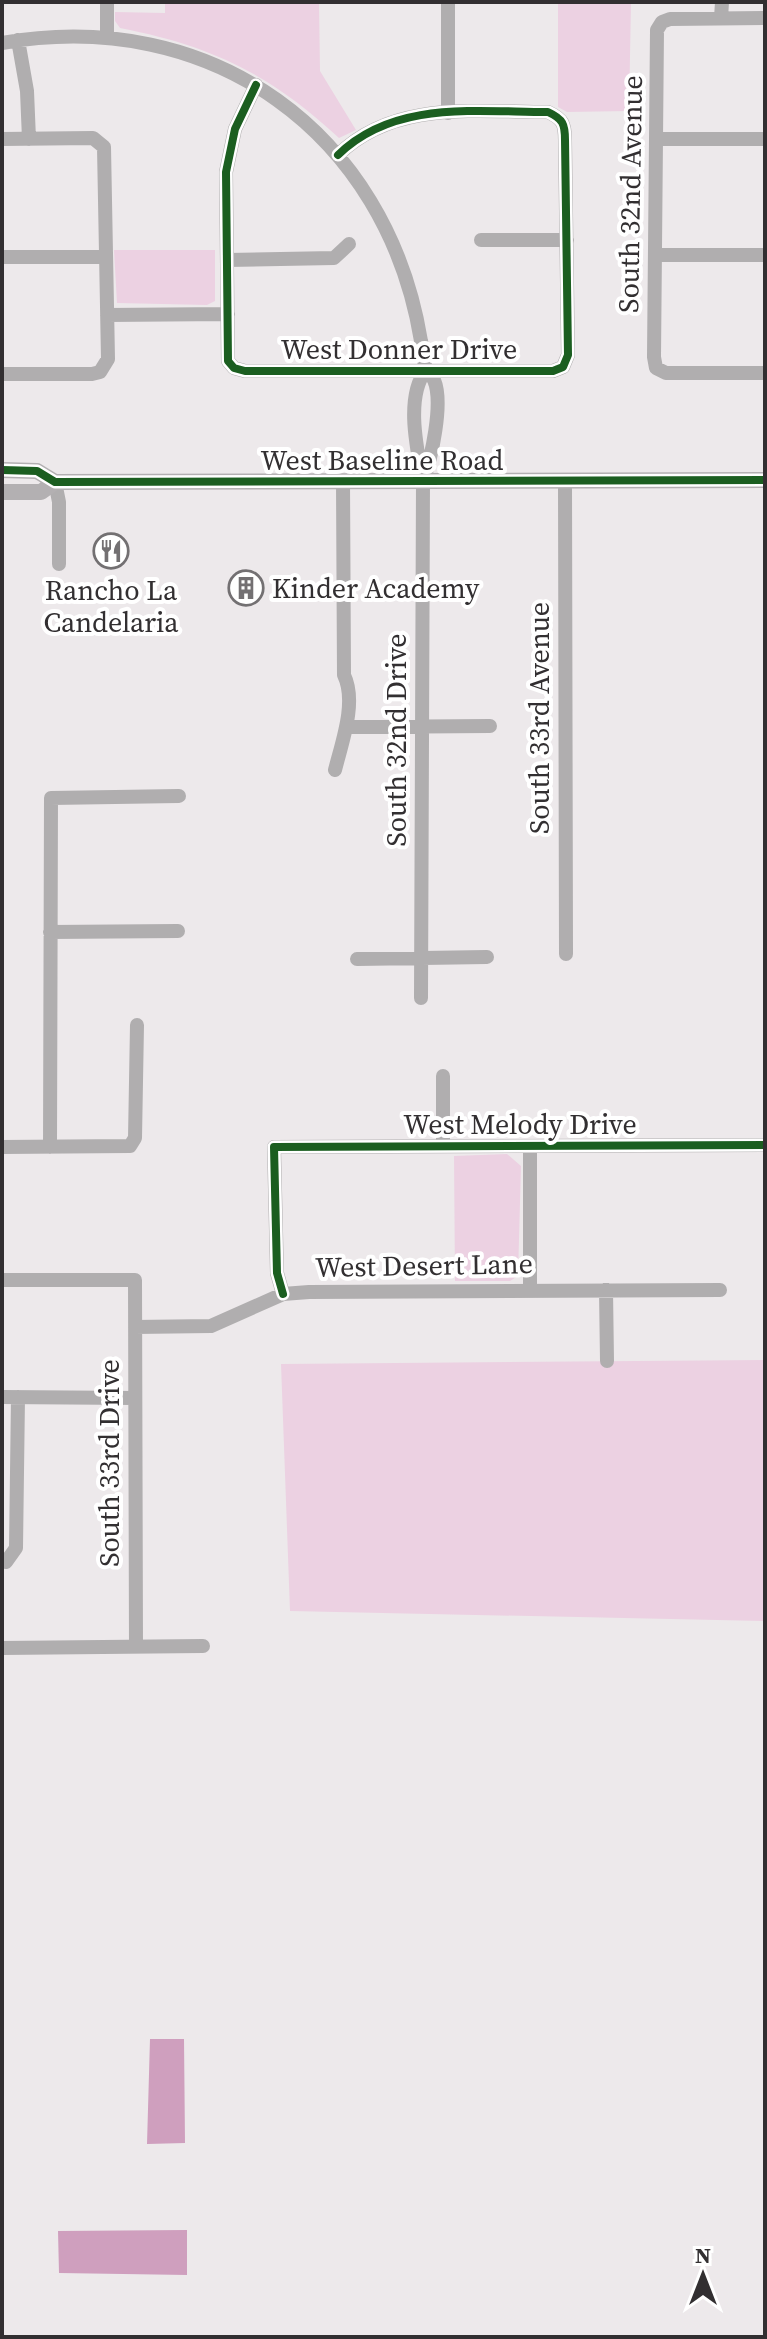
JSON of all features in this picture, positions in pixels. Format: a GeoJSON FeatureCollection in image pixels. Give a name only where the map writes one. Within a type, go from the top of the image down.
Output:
{"type":"FeatureCollection","features":[{"type":"Feature","properties":{"kind":"main road","name":"West Baseline Road"},"geometry":{"type":"LineString","coordinates":[[2,470],[37,471],[55,482],[765,480]]}},
{"type":"Feature","properties":{"kind":"main road","name":"West Baseline Road"},"geometry":{"type":"LineString","coordinates":[[2,492],[41,492],[55,482]]}},
{"type":"Feature","properties":{"kind":"street"},"geometry":{"type":"LineString","coordinates":[[107,2],[107,36]]}},
{"type":"Feature","properties":{"kind":"street"},"geometry":{"type":"LineString","coordinates":[[448,2],[448,113]]}},
{"type":"Feature","properties":{"kind":"street"},"geometry":{"type":"LineString","coordinates":[[722,2],[721,18],[765,18]]}},
{"type":"Feature","properties":{"kind":"street","name":"South 32nd Avenue"},"geometry":{"type":"LineString","coordinates":[[721,18],[662,22],[657,30],[656,368],[666,373],[765,373]]}},
{"type":"Feature","properties":{"kind":"street"},"geometry":{"type":"LineString","coordinates":[[2,43],[52,35],[107,36],[159,44],[205,59],[256,85],[289,107],[338,155],[370,200],[403,263],[417,313],[426,370],[435,382],[435,447],[423,482]]}},
{"type":"Feature","properties":{"kind":"street"},"geometry":{"type":"LineString","coordinates":[[18,40],[27,91],[29,139]]}},
{"type":"Feature","properties":{"kind":"street"},"geometry":{"type":"LineString","coordinates":[[107,315],[228,314],[229,149],[256,85]]}},
{"type":"Feature","properties":{"kind":"street"},"geometry":{"type":"LineString","coordinates":[[338,155],[350,144],[405,116],[548,112],[560,118],[565,125],[567,240],[481,240]]}},
{"type":"Feature","properties":{"kind":"street"},"geometry":{"type":"LineString","coordinates":[[2,139],[93,138],[104,147],[107,315],[105,367],[92,374],[2,374]]}},
{"type":"Feature","properties":{"kind":"street"},"geometry":{"type":"LineString","coordinates":[[656,139],[765,139]]}},
{"type":"Feature","properties":{"kind":"street","name":"West Donner Drive"},"geometry":{"type":"LineString","coordinates":[[228,314],[228,361],[234,368],[245,371],[553,371],[563,367],[568,355],[567,240]]}},
{"type":"Feature","properties":{"kind":"street"},"geometry":{"type":"LineString","coordinates":[[227,260],[334,258],[349,244]]}},
{"type":"Feature","properties":{"kind":"street"},"geometry":{"type":"LineString","coordinates":[[655,255],[765,255]]}},
{"type":"Feature","properties":{"kind":"street"},"geometry":{"type":"LineString","coordinates":[[2,257],[106,257]]}},
{"type":"Feature","properties":{"kind":"street"},"geometry":{"type":"LineString","coordinates":[[423,482],[416,446],[416,383],[426,370]]}},
{"type":"Feature","properties":{"kind":"street"},"geometry":{"type":"LineString","coordinates":[[416,411],[435,411]]}},
{"type":"Feature","properties":{"kind":"street","name":"South 33rd Avenue"},"geometry":{"type":"LineString","coordinates":[[565,481],[566,954]]}},
{"type":"Feature","properties":{"kind":"street"},"geometry":{"type":"LineString","coordinates":[[55,482],[59,502],[59,564]]}},
{"type":"Feature","properties":{"kind":"street"},"geometry":{"type":"LineString","coordinates":[[335,770],[347,724],[348,688],[344,675],[343,482]]}},
{"type":"Feature","properties":{"kind":"street","name":"South 32nd Drive"},"geometry":{"type":"LineString","coordinates":[[421,998],[423,482]]}},
{"type":"Feature","properties":{"kind":"street"},"geometry":{"type":"LineString","coordinates":[[354,727],[490,726]]}},
{"type":"Feature","properties":{"kind":"street"},"geometry":{"type":"LineString","coordinates":[[50,1147],[51,798],[179,796]]}},
{"type":"Feature","properties":{"kind":"street"},"geometry":{"type":"LineString","coordinates":[[50,932],[178,931]]}},
{"type":"Feature","properties":{"kind":"street"},"geometry":{"type":"LineString","coordinates":[[357,959],[487,957]]}},
{"type":"Feature","properties":{"kind":"street"},"geometry":{"type":"LineString","coordinates":[[2,1147],[130,1146],[135,1138],[137,1025]]}},
{"type":"Feature","properties":{"kind":"street"},"geometry":{"type":"LineString","coordinates":[[443,1076],[443,1146]]}},
{"type":"Feature","properties":{"kind":"street","name":"West Melody Drive"},"geometry":{"type":"LineString","coordinates":[[283,1294],[277,1273],[274,1147],[765,1145]]}},
{"type":"Feature","properties":{"kind":"street"},"geometry":{"type":"LineString","coordinates":[[530,1146],[530,1290]]}},
{"type":"Feature","properties":{"kind":"street","name":"South 33rd Drive"},"geometry":{"type":"LineString","coordinates":[[2,1280],[135,1280],[136,1647]]}},
{"type":"Feature","properties":{"kind":"street"},"geometry":{"type":"LineString","coordinates":[[606,1290],[607,1361]]}},
{"type":"Feature","properties":{"kind":"street","name":"West Desert Lane"},"geometry":{"type":"LineString","coordinates":[[135,1327],[211,1326],[283,1294],[720,1290]]}},
{"type":"Feature","properties":{"kind":"street"},"geometry":{"type":"LineString","coordinates":[[2,1397],[135,1398]]}},
{"type":"Feature","properties":{"kind":"street"},"geometry":{"type":"LineString","coordinates":[[6,1562],[16,1548],[10,1517],[18,1397]]}},
{"type":"Feature","properties":{"kind":"street"},"geometry":{"type":"LineString","coordinates":[[2,1648],[203,1646]]}},
{"type":"Feature","properties":{"kind":"shaded area"},"geometry":{"type":"Polygon","coordinates":[[[165,2],[319,2],[320,71],[356,130],[339,138],[289,96],[238,66],[183,44],[120,28],[115,21],[115,12],[165,13],[165,2]]]}},
{"type":"Feature","properties":{"kind":"shaded area"},"geometry":{"type":"Polygon","coordinates":[[[631,2],[629,111],[567,112],[558,107],[558,4],[631,2]]]}},
{"type":"Feature","properties":{"kind":"shaded area"},"geometry":{"type":"Polygon","coordinates":[[[114,250],[215,250],[215,301],[207,305],[117,303],[114,250]]]}},
{"type":"Feature","properties":{"kind":"shaded area"},"geometry":{"type":"Polygon","coordinates":[[[507,1154],[521,1166],[518,1276],[510,1281],[455,1281],[454,1156],[507,1154]]]}},
{"type":"Feature","properties":{"kind":"shaded area"},"geometry":{"type":"Polygon","coordinates":[[[765,1360],[765,1621],[290,1611],[281,1364],[765,1360]]]}},
{"type":"Feature","properties":{"kind":"shaded area"},"geometry":{"type":"Polygon","coordinates":[[[150,2039],[184,2039],[185,2143],[147,2144],[150,2039]]]}},
{"type":"Feature","properties":{"kind":"shaded area"},"geometry":{"type":"Polygon","coordinates":[[[187,2230],[187,2275],[59,2273],[58,2231],[187,2230]]]}},
{"type":"Feature","properties":{"kind":"cycle path"},"geometry":{"type":"LineString","coordinates":[[256,85],[235,129],[226,172],[228,361],[234,368],[245,371],[553,371],[563,367],[568,355],[565,134],[560,120],[548,112],[465,111],[410,117],[360,137],[338,155]]}},
{"type":"Feature","properties":{"kind":"cycle path"},"geometry":{"type":"LineString","coordinates":[[2,470],[37,471],[55,482],[765,480]]}},
{"type":"Feature","properties":{"kind":"cycle path"},"geometry":{"type":"LineString","coordinates":[[283,1294],[277,1273],[274,1147],[765,1145]]}},
{"type":"Feature","properties":{"kind":"place","name":"Rancho La Candelaria"},"geometry":{"type":"Point","coordinates":[111,551]}},
{"type":"Feature","properties":{"kind":"place","name":"Kinder Academy"},"geometry":{"type":"Point","coordinates":[246,588]}}]}
